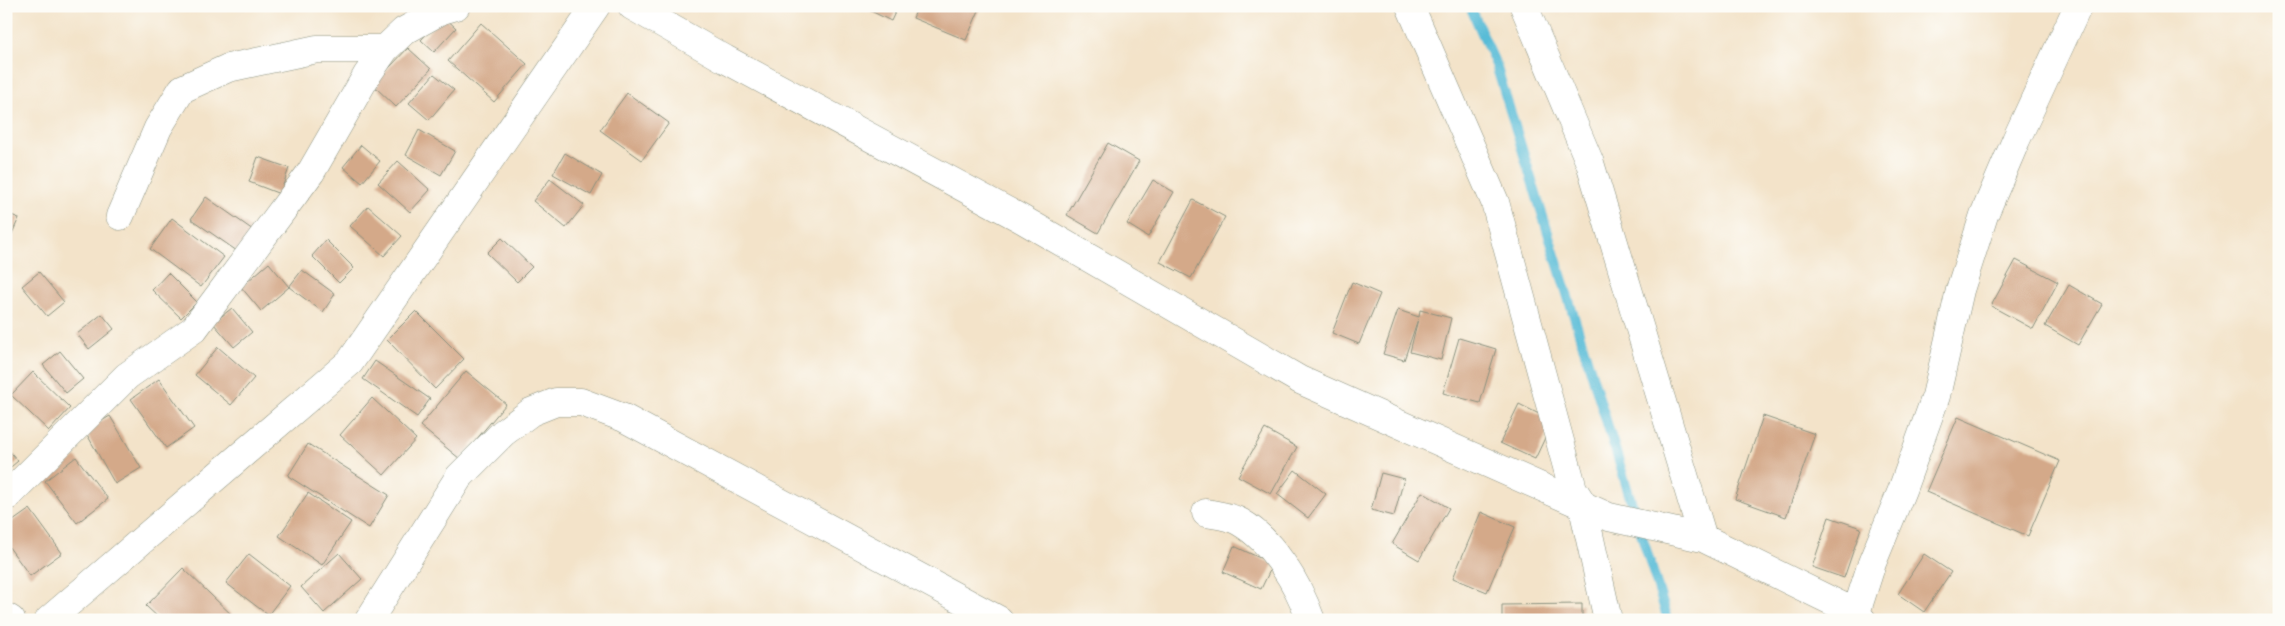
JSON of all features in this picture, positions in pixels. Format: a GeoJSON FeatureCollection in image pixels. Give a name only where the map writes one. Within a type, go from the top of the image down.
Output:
{"type":"FeatureCollection","features":[{"type":"Feature","properties":{"kind":"street"},"geometry":{"type":"LineString","coordinates":[[6,497],[127,376],[194,329],[311,172],[367,75],[385,49],[404,31],[442,10],[456,6]]}},
{"type":"Feature","properties":{"kind":"street"},"geometry":{"type":"LineString","coordinates":[[49,620],[350,362],[596,6]]}},
{"type":"Feature","properties":{"kind":"street"},"geometry":{"type":"LineString","coordinates":[[632,6],[725,59],[1020,218],[1300,380],[1610,517],[1696,536],[1859,616],[1872,563],[1902,490],[1936,396],[1960,290],[1984,215],[2016,140],[2078,6]]}},
{"type":"Feature","properties":{"kind":"street"},"geometry":{"type":"LineString","coordinates":[[1410,6],[1495,202],[1573,489],[1582,503],[1608,620]]}},
{"type":"Feature","properties":{"kind":"street"},"geometry":{"type":"LineString","coordinates":[[1524,6],[1590,163],[1696,536]]}},
{"type":"Feature","properties":{"kind":"street"},"geometry":{"type":"LineString","coordinates":[[120,216],[158,128],[182,89],[228,68],[317,49],[385,49]]}},
{"type":"Feature","properties":{"kind":"street"},"geometry":{"type":"LineString","coordinates":[[369,620],[459,477],[503,433],[531,412],[556,402],[581,402],[624,418],[999,620]]}},
{"type":"Feature","properties":{"kind":"street"},"geometry":{"type":"LineString","coordinates":[[1206,513],[1238,521],[1267,542],[1286,571],[1311,620]]}},
{"type":"Feature","properties":{"kind":"street"},"geometry":{"type":"LineString","coordinates":[[6,617],[11,620]]}},
{"type":"Feature","properties":{"kind":"building"},"geometry":{"type":"Polygon","coordinates":[[[861,6],[898,6],[891,21],[861,6]]]}},
{"type":"Feature","properties":{"kind":"building"},"geometry":{"type":"Polygon","coordinates":[[[918,6],[981,6],[966,40],[913,18],[918,6]]]}},
{"type":"Feature","properties":{"kind":"building"},"geometry":{"type":"Polygon","coordinates":[[[443,16],[456,28],[434,52],[421,40],[443,16]]]}},
{"type":"Feature","properties":{"kind":"building"},"geometry":{"type":"Polygon","coordinates":[[[481,23],[527,64],[494,102],[448,61],[481,23]]]}},
{"type":"Feature","properties":{"kind":"building"},"geometry":{"type":"Polygon","coordinates":[[[408,48],[431,69],[396,107],[373,85],[408,48]]]}},
{"type":"Feature","properties":{"kind":"building"},"geometry":{"type":"Polygon","coordinates":[[[434,74],[454,90],[429,120],[409,103],[434,74]]]}},
{"type":"Feature","properties":{"kind":"building"},"geometry":{"type":"Polygon","coordinates":[[[627,93],[669,123],[642,160],[600,130],[627,93]]]}},
{"type":"Feature","properties":{"kind":"building"},"geometry":{"type":"Polygon","coordinates":[[[419,130],[455,151],[441,175],[406,155],[419,130]]]}},
{"type":"Feature","properties":{"kind":"building"},"geometry":{"type":"Polygon","coordinates":[[[1108,143],[1139,161],[1098,233],[1067,215],[1108,143]]]}},
{"type":"Feature","properties":{"kind":"building"},"geometry":{"type":"Polygon","coordinates":[[[361,145],[380,161],[362,183],[343,167],[361,145]]]}},
{"type":"Feature","properties":{"kind":"building"},"geometry":{"type":"Polygon","coordinates":[[[565,153],[602,175],[591,195],[553,174],[565,153]]]}},
{"type":"Feature","properties":{"kind":"building"},"geometry":{"type":"Polygon","coordinates":[[[258,157],[289,168],[280,194],[249,182],[258,157]]]}},
{"type":"Feature","properties":{"kind":"building"},"geometry":{"type":"Polygon","coordinates":[[[398,161],[430,190],[410,212],[378,183],[398,161]]]}},
{"type":"Feature","properties":{"kind":"building"},"geometry":{"type":"Polygon","coordinates":[[[550,179],[584,205],[566,228],[533,201],[550,179]]]}},
{"type":"Feature","properties":{"kind":"building"},"geometry":{"type":"Polygon","coordinates":[[[1153,180],[1174,192],[1148,237],[1127,224],[1153,180]]]}},
{"type":"Feature","properties":{"kind":"building"},"geometry":{"type":"Polygon","coordinates":[[[206,197],[253,230],[237,251],[191,219],[206,197]]]}},
{"type":"Feature","properties":{"kind":"building"},"geometry":{"type":"Polygon","coordinates":[[[1193,200],[1225,217],[1191,278],[1160,262],[1193,200]]]}},
{"type":"Feature","properties":{"kind":"building"},"geometry":{"type":"Polygon","coordinates":[[[368,206],[402,236],[384,256],[350,226],[368,206]]]}},
{"type":"Feature","properties":{"kind":"building"},"geometry":{"type":"Polygon","coordinates":[[[6,213],[19,218],[6,247],[6,213]]]}},
{"type":"Feature","properties":{"kind":"building"},"geometry":{"type":"Polygon","coordinates":[[[172,218],[224,257],[201,287],[150,249],[172,218]]]}},
{"type":"Feature","properties":{"kind":"building"},"geometry":{"type":"Polygon","coordinates":[[[502,238],[532,267],[517,282],[487,253],[502,238]]]}},
{"type":"Feature","properties":{"kind":"building"},"geometry":{"type":"Polygon","coordinates":[[[326,240],[354,268],[339,283],[312,256],[326,240]]]}},
{"type":"Feature","properties":{"kind":"building"},"geometry":{"type":"Polygon","coordinates":[[[2016,260],[2058,282],[2033,329],[1991,306],[2016,260]]]}},
{"type":"Feature","properties":{"kind":"building"},"geometry":{"type":"Polygon","coordinates":[[[269,263],[289,287],[261,311],[241,287],[269,263]]]}},
{"type":"Feature","properties":{"kind":"building"},"geometry":{"type":"Polygon","coordinates":[[[302,270],[335,294],[323,312],[289,287],[302,270]]]}},
{"type":"Feature","properties":{"kind":"building"},"geometry":{"type":"Polygon","coordinates":[[[39,272],[64,302],[47,316],[22,286],[39,272]]]}},
{"type":"Feature","properties":{"kind":"building"},"geometry":{"type":"Polygon","coordinates":[[[168,273],[197,302],[181,318],[152,290],[168,273]]]}},
{"type":"Feature","properties":{"kind":"building"},"geometry":{"type":"Polygon","coordinates":[[[1352,282],[1380,294],[1359,344],[1332,333],[1352,282]]]}},
{"type":"Feature","properties":{"kind":"building"},"geometry":{"type":"Polygon","coordinates":[[[2069,285],[2102,304],[2078,345],[2045,326],[2069,285]]]}},
{"type":"Feature","properties":{"kind":"building"},"geometry":{"type":"Polygon","coordinates":[[[232,308],[252,332],[234,347],[213,323],[232,308]]]}},
{"type":"Feature","properties":{"kind":"building"},"geometry":{"type":"Polygon","coordinates":[[[1398,310],[1419,317],[1420,310],[1451,318],[1441,360],[1410,352],[1418,319],[1404,360],[1383,354],[1398,310]]]}},
{"type":"Feature","properties":{"kind":"building"},"geometry":{"type":"Polygon","coordinates":[[[416,311],[464,359],[435,389],[387,340],[416,311]]]}},
{"type":"Feature","properties":{"kind":"building"},"geometry":{"type":"Polygon","coordinates":[[[102,314],[114,329],[89,349],[77,334],[102,314]]]}},
{"type":"Feature","properties":{"kind":"building"},"geometry":{"type":"Polygon","coordinates":[[[1459,338],[1496,349],[1480,403],[1443,393],[1459,338]]]}},
{"type":"Feature","properties":{"kind":"building"},"geometry":{"type":"Polygon","coordinates":[[[218,347],[254,378],[231,405],[195,375],[218,347]]]}},
{"type":"Feature","properties":{"kind":"building"},"geometry":{"type":"Polygon","coordinates":[[[60,351],[83,379],[66,393],[43,365],[60,351]]]}},
{"type":"Feature","properties":{"kind":"building"},"geometry":{"type":"Polygon","coordinates":[[[375,361],[430,399],[417,417],[363,379],[375,361]]]}},
{"type":"Feature","properties":{"kind":"building"},"geometry":{"type":"Polygon","coordinates":[[[466,371],[506,404],[460,459],[420,426],[466,371]]]}},
{"type":"Feature","properties":{"kind":"building"},"geometry":{"type":"Polygon","coordinates":[[[33,372],[70,408],[49,431],[11,395],[33,372]]]}},
{"type":"Feature","properties":{"kind":"building"},"geometry":{"type":"Polygon","coordinates":[[[159,379],[194,428],[166,448],[131,399],[159,379]]]}},
{"type":"Feature","properties":{"kind":"building"},"geometry":{"type":"Polygon","coordinates":[[[372,398],[416,439],[384,475],[340,435],[372,398]]]}},
{"type":"Feature","properties":{"kind":"building"},"geometry":{"type":"Polygon","coordinates":[[[1519,404],[1553,421],[1535,459],[1500,443],[1519,404]]]}},
{"type":"Feature","properties":{"kind":"building"},"geometry":{"type":"Polygon","coordinates":[[[110,416],[141,468],[115,484],[85,431],[110,416]]]}},
{"type":"Feature","properties":{"kind":"building"},"geometry":{"type":"Polygon","coordinates":[[[1763,416],[1815,434],[1786,517],[1735,499],[1763,416]]]}},
{"type":"Feature","properties":{"kind":"building"},"geometry":{"type":"Polygon","coordinates":[[[1958,417],[2060,461],[2028,536],[1926,492],[1958,417]]]}},
{"type":"Feature","properties":{"kind":"building"},"geometry":{"type":"Polygon","coordinates":[[[1265,429],[1297,447],[1271,494],[1238,476],[1265,429]]]}},
{"type":"Feature","properties":{"kind":"building"},"geometry":{"type":"Polygon","coordinates":[[[308,444],[389,495],[369,528],[288,476],[308,444]]]}},
{"type":"Feature","properties":{"kind":"building"},"geometry":{"type":"Polygon","coordinates":[[[6,447],[18,461],[6,471],[6,447]]]}},
{"type":"Feature","properties":{"kind":"building"},"geometry":{"type":"Polygon","coordinates":[[[76,457],[108,499],[77,523],[45,481],[76,457]]]}},
{"type":"Feature","properties":{"kind":"building"},"geometry":{"type":"Polygon","coordinates":[[[1295,470],[1326,494],[1308,518],[1277,494],[1295,470]]]}},
{"type":"Feature","properties":{"kind":"building"},"geometry":{"type":"Polygon","coordinates":[[[1381,473],[1404,479],[1394,516],[1371,510],[1381,473]]]}},
{"type":"Feature","properties":{"kind":"building"},"geometry":{"type":"Polygon","coordinates":[[[1422,492],[1449,508],[1419,560],[1392,544],[1422,492]]]}},
{"type":"Feature","properties":{"kind":"building"},"geometry":{"type":"Polygon","coordinates":[[[308,493],[351,522],[322,565],[279,536],[308,493]]]}},
{"type":"Feature","properties":{"kind":"building"},"geometry":{"type":"Polygon","coordinates":[[[30,509],[62,553],[30,576],[6,543],[6,526],[30,509]]]}},
{"type":"Feature","properties":{"kind":"building"},"geometry":{"type":"Polygon","coordinates":[[[1481,512],[1515,527],[1487,592],[1453,578],[1481,512]]]}},
{"type":"Feature","properties":{"kind":"building"},"geometry":{"type":"Polygon","coordinates":[[[1829,517],[1861,528],[1844,578],[1812,567],[1829,517]]]}},
{"type":"Feature","properties":{"kind":"building"},"geometry":{"type":"Polygon","coordinates":[[[1234,546],[1273,564],[1261,589],[1223,572],[1234,546]]]}},
{"type":"Feature","properties":{"kind":"building"},"geometry":{"type":"Polygon","coordinates":[[[339,553],[362,579],[324,613],[301,587],[339,553]]]}},
{"type":"Feature","properties":{"kind":"building"},"geometry":{"type":"Polygon","coordinates":[[[249,554],[290,586],[268,615],[226,583],[249,554]]]}},
{"type":"Feature","properties":{"kind":"building"},"geometry":{"type":"Polygon","coordinates":[[[1924,554],[1951,572],[1924,612],[1898,594],[1924,554]]]}},
{"type":"Feature","properties":{"kind":"building"},"geometry":{"type":"Polygon","coordinates":[[[183,568],[237,620],[161,620],[146,606],[183,568]]]}},
{"type":"Feature","properties":{"kind":"building"},"geometry":{"type":"Polygon","coordinates":[[[1582,604],[1582,620],[1502,620],[1502,605],[1582,604]]]}},
{"type":"Feature","properties":{"kind":"waterway"},"geometry":{"type":"LineString","coordinates":[[1470,6],[1496,65],[1668,620]]}}]}
